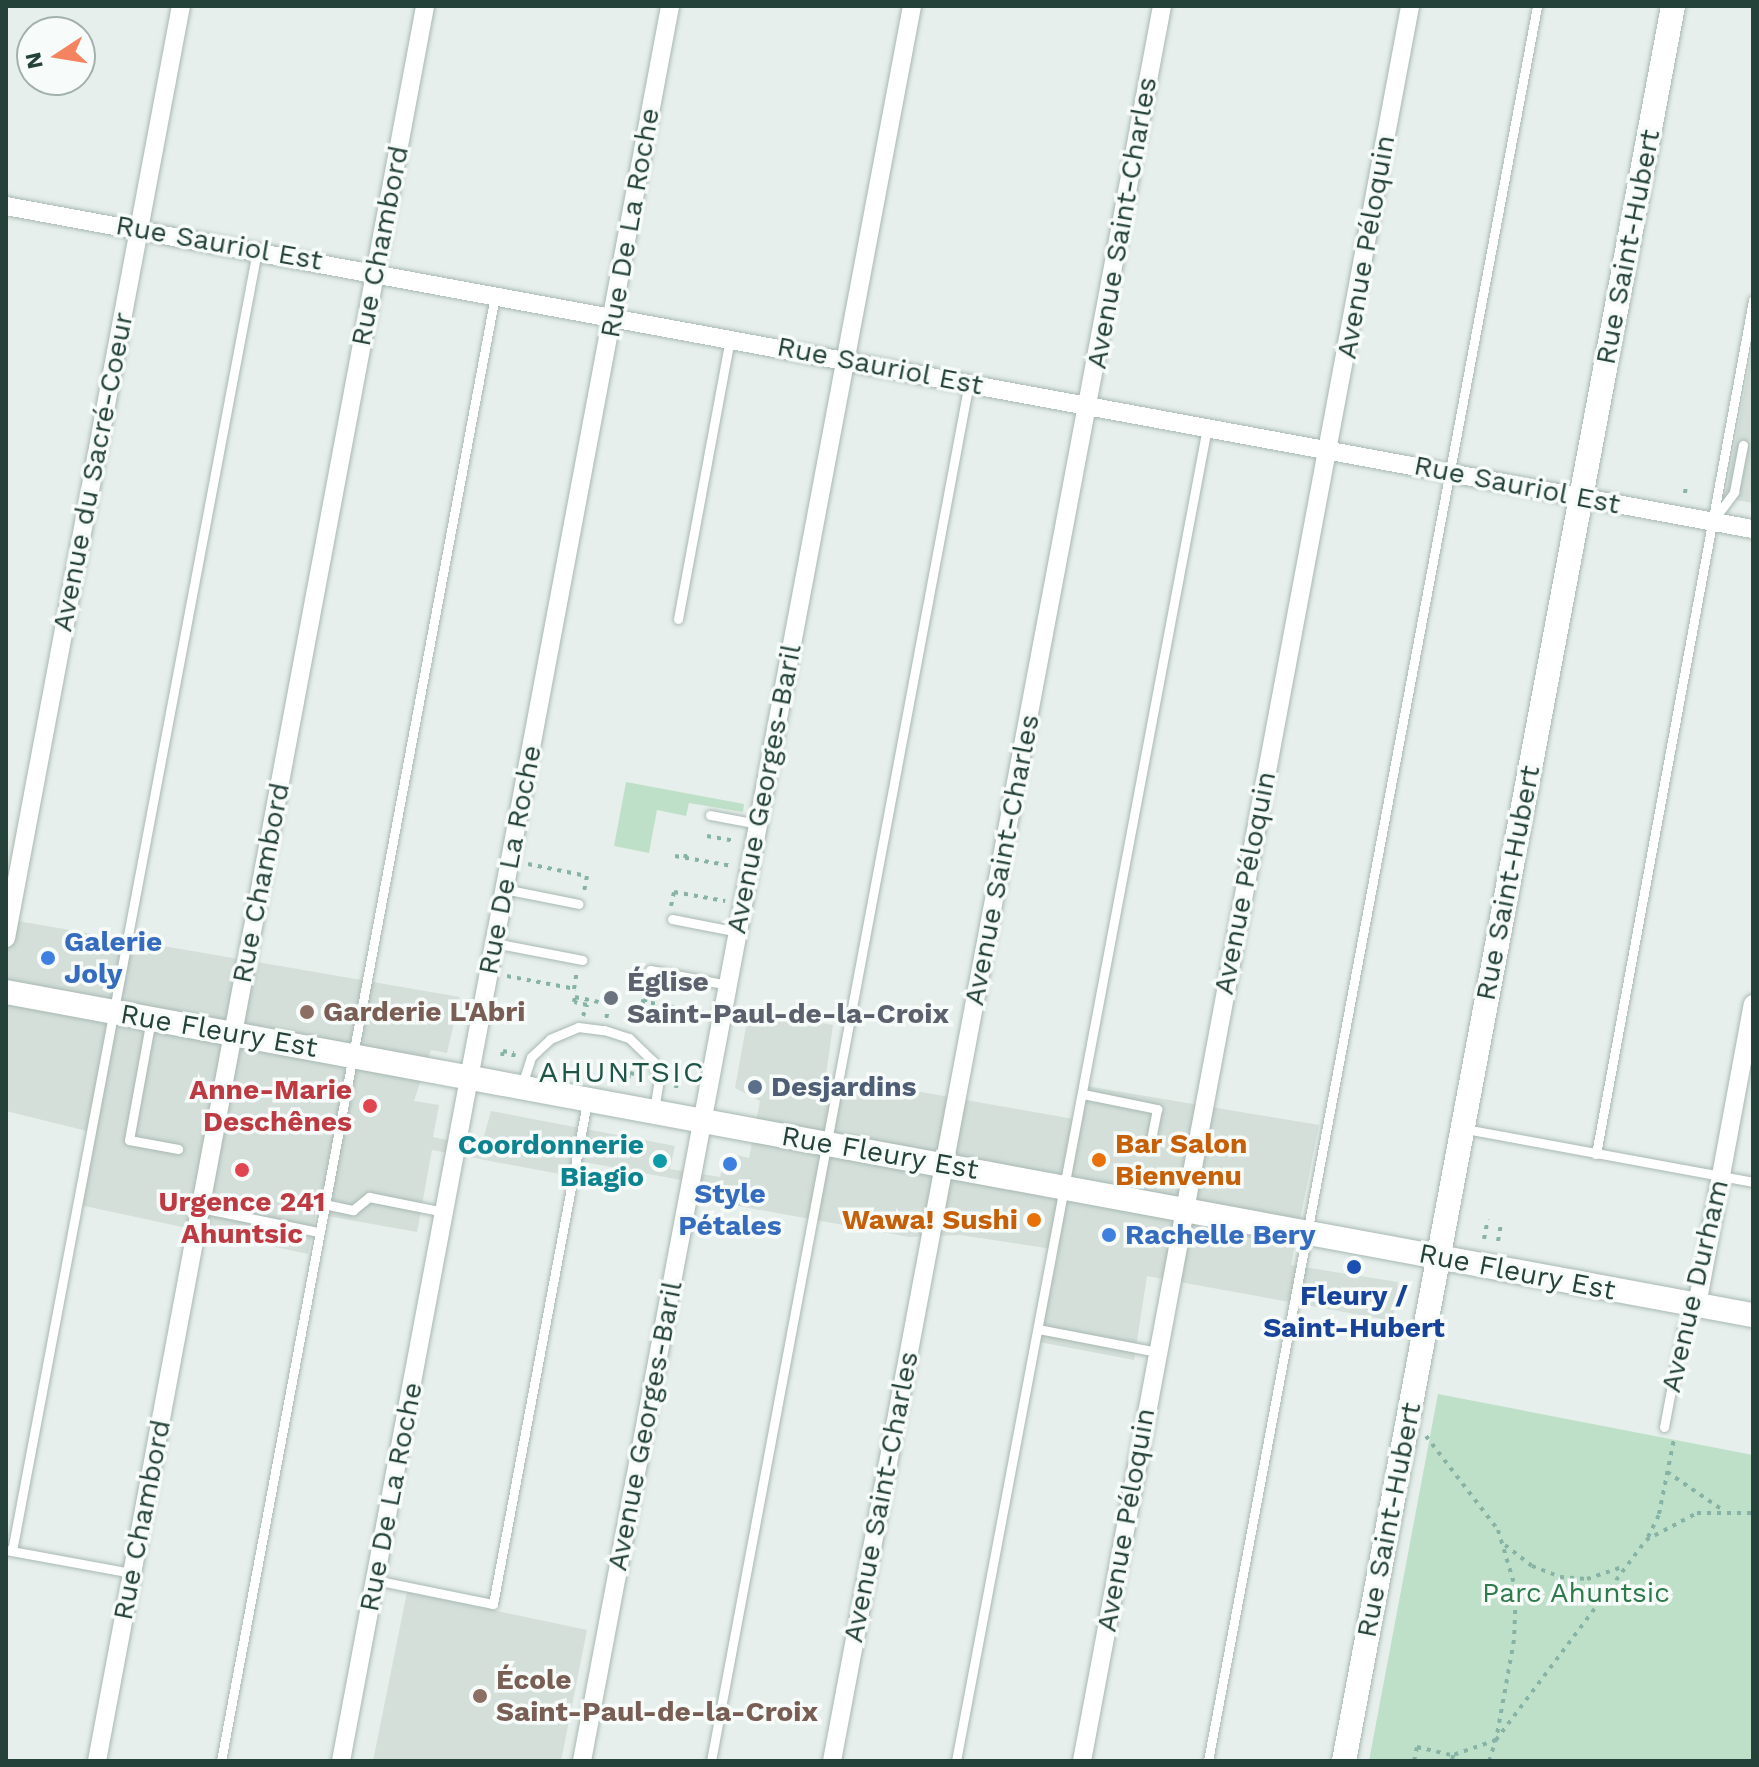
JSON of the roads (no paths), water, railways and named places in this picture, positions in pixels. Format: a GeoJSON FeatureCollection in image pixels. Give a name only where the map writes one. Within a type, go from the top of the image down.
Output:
{"type":"FeatureCollection","features":[{"type":"Feature","properties":{"kind":"street","name":"Avenue du Sacré-Coeur"},"geometry":{"type":"LineString","coordinates":[[6,938],[181,6]]}},
{"type":"Feature","properties":{"kind":"street","name":"Rue Chambord"},"geometry":{"type":"LineString","coordinates":[[97,1761],[425,6]]}},
{"type":"Feature","properties":{"kind":"street","name":"Rue De La Roche"},"geometry":{"type":"LineString","coordinates":[[341,1761],[670,6]]}},
{"type":"Feature","properties":{"kind":"street","name":"Avenue Georges-Baril"},"geometry":{"type":"LineString","coordinates":[[582,1761],[912,6]]}},
{"type":"Feature","properties":{"kind":"street","name":"Avenue Saint-Charles"},"geometry":{"type":"LineString","coordinates":[[832,1761],[1162,6]]}},
{"type":"Feature","properties":{"kind":"street","name":"Avenue Péloquin"},"geometry":{"type":"LineString","coordinates":[[1082,1761],[1410,6]]}},
{"type":"Feature","properties":{"kind":"street","name":"Rue Saint-Hubert"},"geometry":{"type":"LineString","coordinates":[[1344,1761],[1673,6]]}},
{"type":"Feature","properties":{"kind":"street","name":"Rue Sauriol Est"},"geometry":{"type":"LineString","coordinates":[[6,206],[375,271],[1753,529]]}},
{"type":"Feature","properties":{"kind":"street","name":"Rue Fleury Est"},"geometry":{"type":"LineString","coordinates":[[6,992],[1753,1315]]}},
{"type":"Feature","properties":{"kind":"street","name":"Avenue Durham"},"geometry":{"type":"LineString","coordinates":[[1697,1305],[1753,1004]]}},
{"type":"Feature","properties":{"kind":"lane"},"geometry":{"type":"LineString","coordinates":[[1208,1761],[1537,6]]}},
{"type":"Feature","properties":{"kind":"lane"},"geometry":{"type":"LineString","coordinates":[[131,1573],[9,1551],[115,1013],[257,251]]}},
{"type":"Feature","properties":{"kind":"lane"},"geometry":{"type":"LineString","coordinates":[[221,1761],[495,295]]}},
{"type":"Feature","properties":{"kind":"lane"},"geometry":{"type":"LineString","coordinates":[[1596,1154],[1753,300]]}},
{"type":"Feature","properties":{"kind":"lane"},"geometry":{"type":"LineString","coordinates":[[678,619],[730,338]]}},
{"type":"Feature","properties":{"kind":"lane"},"geometry":{"type":"LineString","coordinates":[[711,1761],[969,383]]}},
{"type":"Feature","properties":{"kind":"lane"},"geometry":{"type":"LineString","coordinates":[[956,1761],[1207,427]]}},
{"type":"Feature","properties":{"kind":"lane"},"geometry":{"type":"LineString","coordinates":[[1712,522],[1734,492],[1743,445]]}},
{"type":"Feature","properties":{"kind":"lane"},"geometry":{"type":"LineString","coordinates":[[710,815],[758,824]]}},
{"type":"Feature","properties":{"kind":"lane"},"geometry":{"type":"LineString","coordinates":[[504,889],[579,904]]}},
{"type":"Feature","properties":{"kind":"lane"},"geometry":{"type":"LineString","coordinates":[[672,919],[738,932]]}},
{"type":"Feature","properties":{"kind":"lane"},"geometry":{"type":"LineString","coordinates":[[494,943],[582,960]]}},
{"type":"Feature","properties":{"kind":"lane"},"geometry":{"type":"LineString","coordinates":[[650,970],[728,985]]}},
{"type":"Feature","properties":{"kind":"lane"},"geometry":{"type":"LineString","coordinates":[[151,1019],[129,1140],[178,1149]]}},
{"type":"Feature","properties":{"kind":"lane"},"geometry":{"type":"LineString","coordinates":[[522,1087],[531,1057],[550,1039],[578,1027],[604,1030],[635,1042],[653,1061],[659,1079],[654,1111]]}},
{"type":"Feature","properties":{"kind":"lane"},"geometry":{"type":"LineString","coordinates":[[1083,1094],[1157,1109],[1150,1144]]}},
{"type":"Feature","properties":{"kind":"lane"},"geometry":{"type":"LineString","coordinates":[[375,1580],[493,1604],[588,1099]]}},
{"type":"Feature","properties":{"kind":"lane"},"geometry":{"type":"LineString","coordinates":[[1462,1128],[1753,1182]]}},
{"type":"Feature","properties":{"kind":"lane"},"geometry":{"type":"LineString","coordinates":[[324,1204],[353,1210],[369,1197],[444,1212]]}},
{"type":"Feature","properties":{"kind":"lane"},"geometry":{"type":"LineString","coordinates":[[201,1208],[318,1232]]}},
{"type":"Feature","properties":{"kind":"lane","name":"Avenue Durham"},"geometry":{"type":"LineString","coordinates":[[1664,1427],[1683,1326],[1697,1305]]}},
{"type":"Feature","properties":{"kind":"lane"},"geometry":{"type":"LineString","coordinates":[[1038,1329],[1157,1352]]}},
{"type":"Feature","properties":{"kind":"place","name":"Galerie Joly"},"geometry":{"type":"Point","coordinates":[48,958]}},
{"type":"Feature","properties":{"kind":"place","name":"Église Saint-Paul-de-la-Croix"},"geometry":{"type":"Point","coordinates":[611,998]}},
{"type":"Feature","properties":{"kind":"place","name":"Garderie L'Abri"},"geometry":{"type":"Point","coordinates":[307,1012]}},
{"type":"Feature","properties":{"kind":"place","name":"Desjardins"},"geometry":{"type":"Point","coordinates":[755,1087]}},
{"type":"Feature","properties":{"kind":"place","name":"Anne-Marie Deschênes"},"geometry":{"type":"Point","coordinates":[370,1106]}},
{"type":"Feature","properties":{"kind":"place","name":"Bar Salon Bienvenu"},"geometry":{"type":"Point","coordinates":[1099,1160]}},
{"type":"Feature","properties":{"kind":"place","name":"Coordonnerie Biagio"},"geometry":{"type":"Point","coordinates":[660,1161]}},
{"type":"Feature","properties":{"kind":"place","name":"Style Pétales"},"geometry":{"type":"Point","coordinates":[730,1164]}},
{"type":"Feature","properties":{"kind":"place","name":"Urgence 241 Ahuntsic"},"geometry":{"type":"Point","coordinates":[242,1170]}},
{"type":"Feature","properties":{"kind":"place","name":"Wawa! Sushi"},"geometry":{"type":"Point","coordinates":[1034,1220]}},
{"type":"Feature","properties":{"kind":"place","name":"Rachelle Bery"},"geometry":{"type":"Point","coordinates":[1109,1235]}},
{"type":"Feature","properties":{"kind":"place","name":"Fleury / Saint-Hubert"},"geometry":{"type":"Point","coordinates":[1354,1267]}},
{"type":"Feature","properties":{"kind":"place","name":"École Saint-Paul-de-la-Croix"},"geometry":{"type":"Point","coordinates":[480,1696]}},
{"type":"Feature","properties":{"kind":"district","name":"AHUNTSIC"},"geometry":{"type":"Point","coordinates":[622,1072]}},
{"type":"Feature","properties":{"kind":"park label","name":"Parc Ahuntsic"},"geometry":{"type":"Point","coordinates":[1576,1593]}}]}
